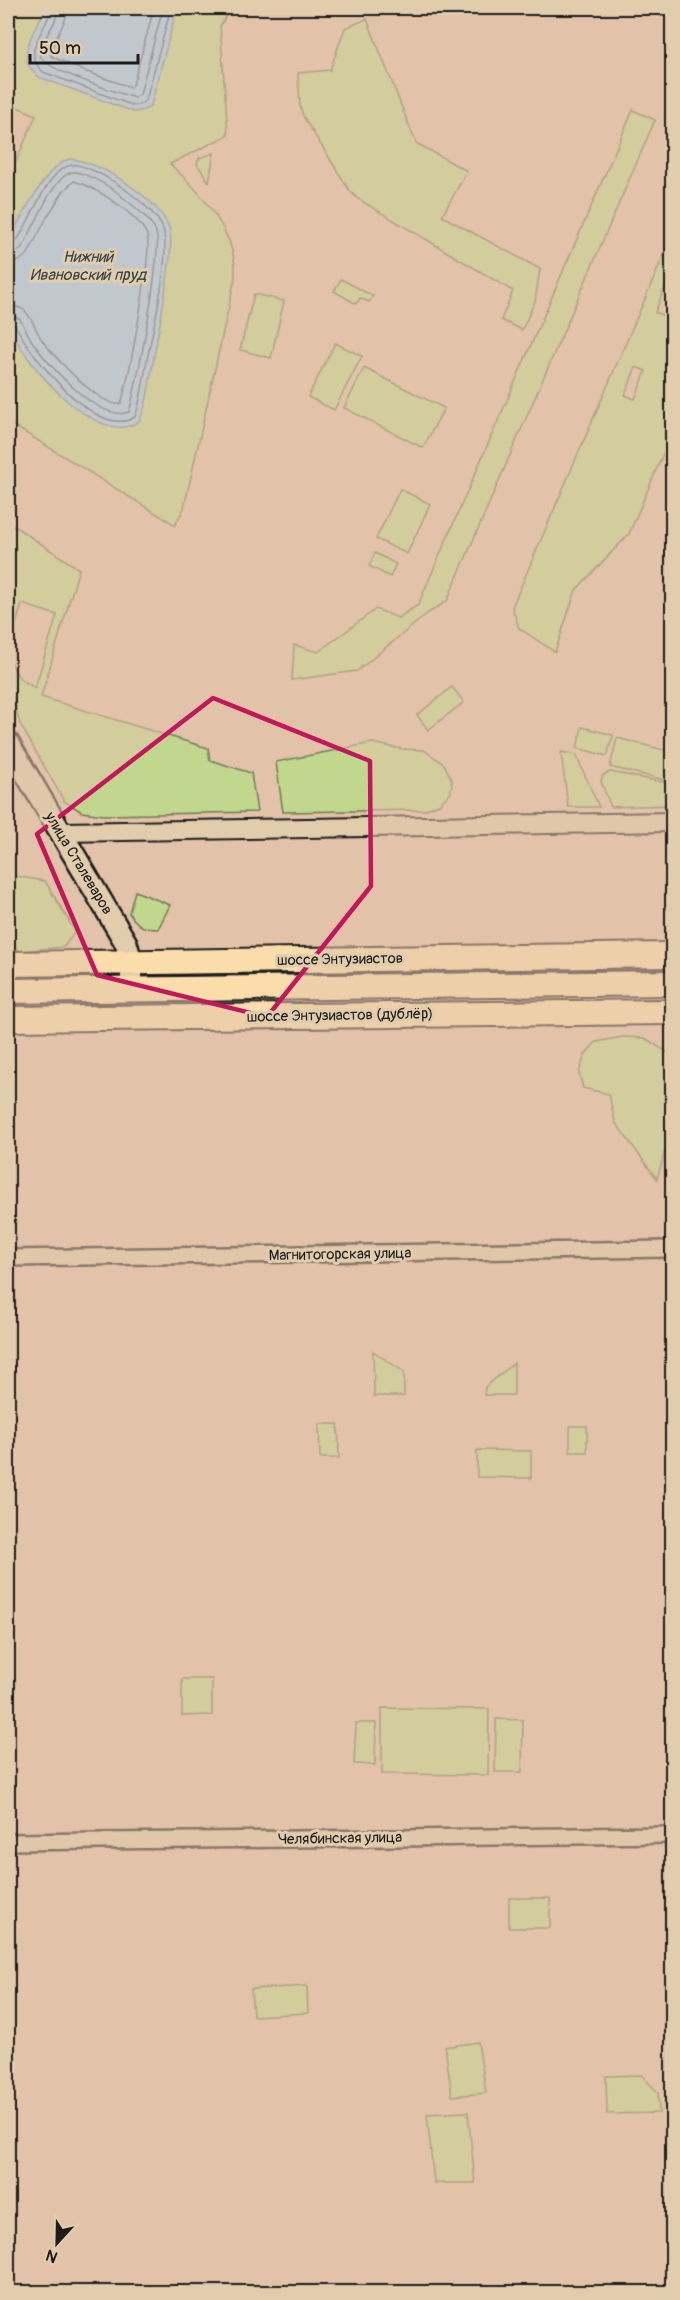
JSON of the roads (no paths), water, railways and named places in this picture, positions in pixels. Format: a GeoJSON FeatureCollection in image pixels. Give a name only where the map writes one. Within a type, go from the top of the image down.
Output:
{"type":"FeatureCollection","features":[{"type":"Feature","properties":{"kind":"main road","name":"улица Сталеваров"},"geometry":{"type":"LineString","coordinates":[[8,743],[126,943],[131,961],[132,990]]}},
{"type":"Feature","properties":{"kind":"main road","name":"шоссе Энтузиастов"},"geometry":{"type":"LineString","coordinates":[[8,964],[672,955]]}},
{"type":"Feature","properties":{"kind":"main road","name":"шоссе Энтузиастов"},"geometry":{"type":"LineString","coordinates":[[8,991],[672,983]]}},
{"type":"Feature","properties":{"kind":"main road","name":"шоссе Энтузиастов (дублёр)"},"geometry":{"type":"LineString","coordinates":[[8,1020],[672,1012]]}},
{"type":"Feature","properties":{"kind":"street"},"geometry":{"type":"LineString","coordinates":[[62,832],[672,822]]}},
{"type":"Feature","properties":{"kind":"street","name":"Магнитогорская улица"},"geometry":{"type":"LineString","coordinates":[[8,1258],[672,1250]]}},
{"type":"Feature","properties":{"kind":"street","name":"Челябинская улица"},"geometry":{"type":"LineString","coordinates":[[8,1842],[672,1835]]}},
{"type":"Feature","properties":{"kind":"water"},"geometry":{"type":"Polygon","coordinates":[[[46,8],[177,8],[151,105],[144,110],[134,112],[39,77],[29,66],[27,52],[31,36],[46,8]]]}},
{"type":"Feature","properties":{"kind":"water","name":"Нижний Ивановский пруд"},"geometry":{"type":"Polygon","coordinates":[[[69,159],[96,166],[128,184],[156,208],[170,231],[169,267],[146,400],[139,421],[122,427],[103,424],[83,413],[63,397],[28,358],[8,320],[7,258],[10,241],[42,183],[56,167],[69,159]]]}}]}
